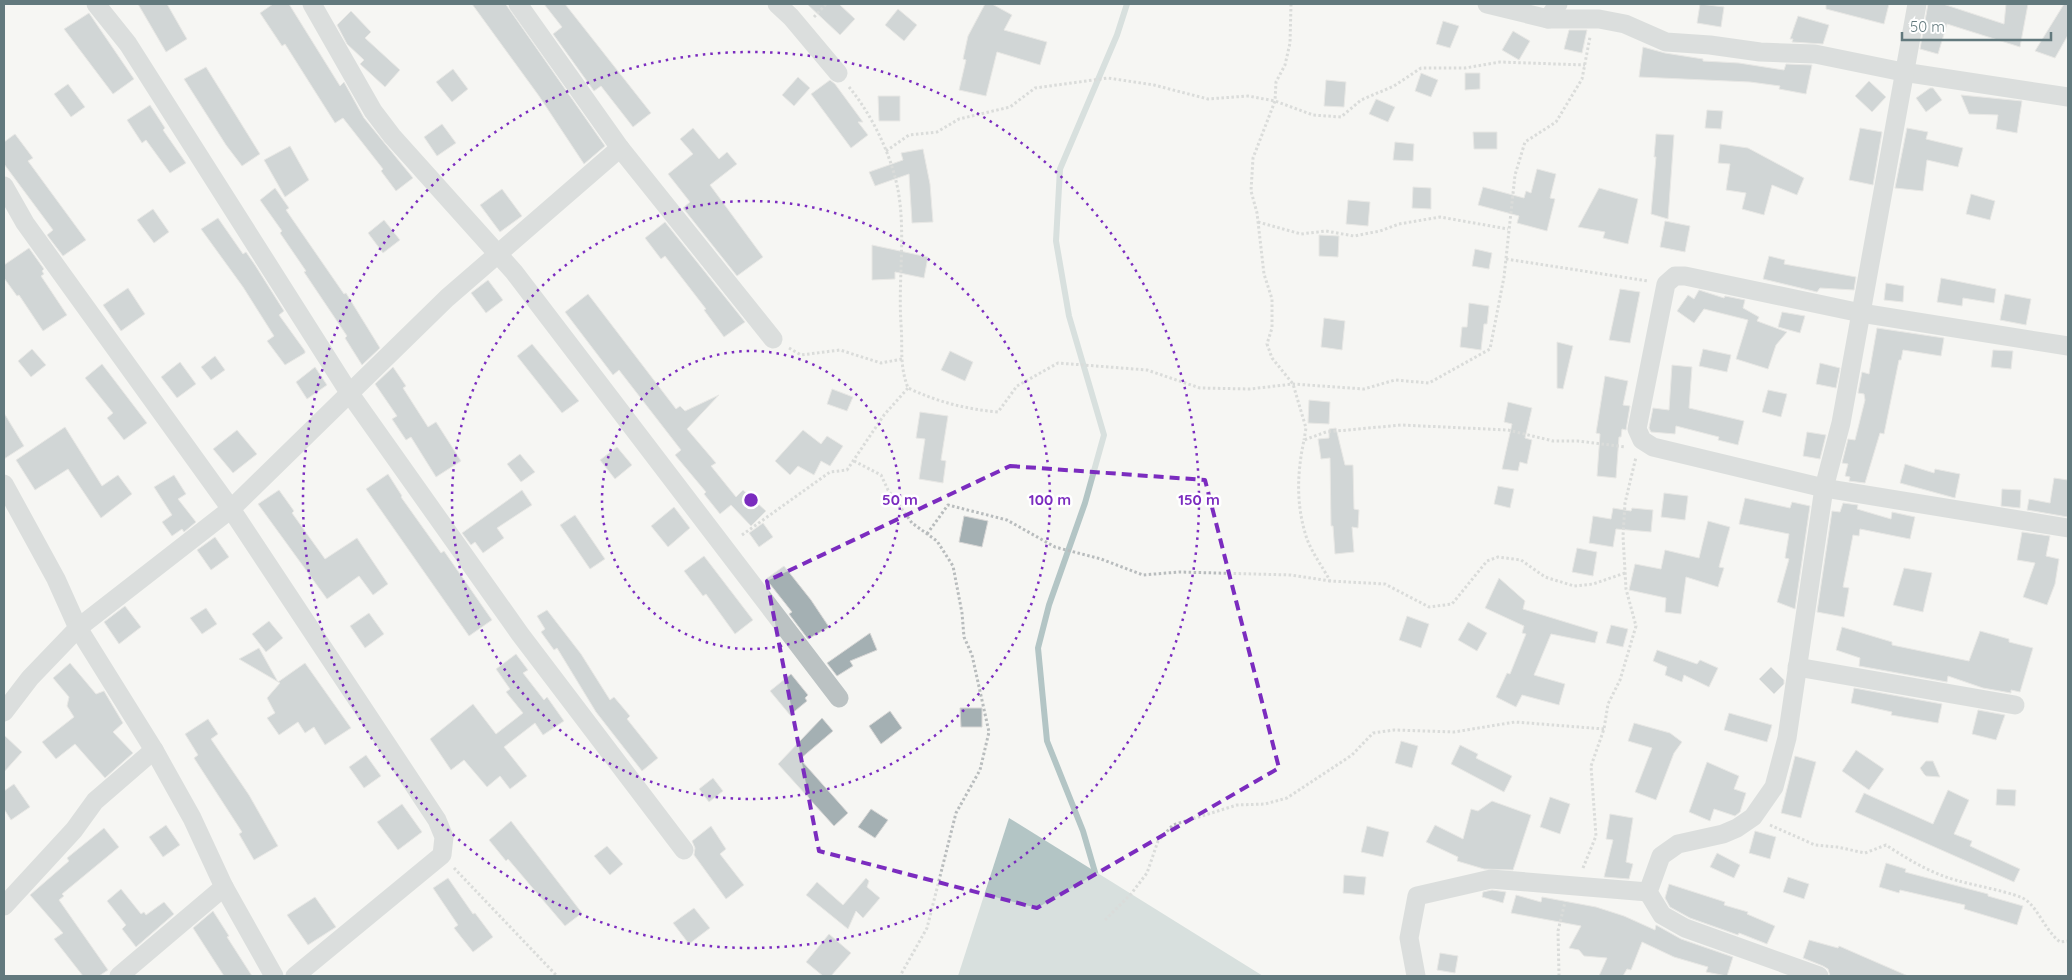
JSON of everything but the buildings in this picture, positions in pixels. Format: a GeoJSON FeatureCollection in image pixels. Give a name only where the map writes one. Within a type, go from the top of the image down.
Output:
{"type":"FeatureCollection","features":[{"type":"Feature","properties":{"kind":"street"},"geometry":{"type":"LineString","coordinates":[[96,4],[128,44],[350,394],[520,634],[684,850]]}},
{"type":"Feature","properties":{"kind":"street"},"geometry":{"type":"LineString","coordinates":[[312,4],[378,117],[392,136],[520,280],[839,698]]}},
{"type":"Feature","properties":{"kind":"street"},"geometry":{"type":"LineString","coordinates":[[518,4],[620,148],[773,339]]}},
{"type":"Feature","properties":{"kind":"street"},"geometry":{"type":"LineString","coordinates":[[777,4],[791,17],[838,73]]}},
{"type":"Feature","properties":{"kind":"street"},"geometry":{"type":"LineString","coordinates":[[1487,4],[1553,11],[1625,24],[1666,42],[1710,45],[1760,52],[1815,54],[1903,72],[2068,97]]}},
{"type":"Feature","properties":{"kind":"street"},"geometry":{"type":"LineString","coordinates":[[1648,892],[1661,856],[1678,844],[1723,834],[1753,817],[1774,787],[1787,738],[1824,488],[1841,423],[1903,72],[1917,4]]}},
{"type":"Feature","properties":{"kind":"street"},"geometry":{"type":"LineString","coordinates":[[4,712],[30,678],[78,628],[231,509],[448,298],[620,148]]}},
{"type":"Feature","properties":{"kind":"street"},"geometry":{"type":"LineString","coordinates":[[4,186],[25,223],[231,509],[438,820],[444,837],[442,855],[295,976]]}},
{"type":"Feature","properties":{"kind":"street"},"geometry":{"type":"LineString","coordinates":[[2068,346],[1861,313],[1685,276],[1675,276],[1666,284],[1637,429],[1640,444],[1824,488],[2068,528]]}},
{"type":"Feature","properties":{"kind":"street"},"geometry":{"type":"LineString","coordinates":[[4,484],[56,579],[78,628],[154,750],[192,818],[224,887],[274,976]]}},
{"type":"Feature","properties":{"kind":"street"},"geometry":{"type":"LineString","coordinates":[[1797,667],[2015,705]]}},
{"type":"Feature","properties":{"kind":"street"},"geometry":{"type":"LineString","coordinates":[[4,906],[74,830],[95,801],[154,750]]}},
{"type":"Feature","properties":{"kind":"street"},"geometry":{"type":"LineString","coordinates":[[1416,976],[1408,938],[1417,896],[1491,879],[1648,892]]}},
{"type":"Feature","properties":{"kind":"street"},"geometry":{"type":"LineString","coordinates":[[119,976],[224,887]]}},
{"type":"Feature","properties":{"kind":"street"},"geometry":{"type":"LineString","coordinates":[[1648,892],[1662,916],[1685,928],[1819,976]]}},
{"type":"Feature","properties":{"kind":"path"},"geometry":{"type":"LineString","coordinates":[[1291,4],[1290,43],[1285,65],[1276,82],[1275,101],[1253,158],[1252,191],[1258,222],[1264,274],[1272,299],[1272,328],[1267,344],[1272,358],[1294,384],[1306,428],[1298,466],[1298,498],[1307,538],[1330,581]]}},
{"type":"Feature","properties":{"kind":"path"},"geometry":{"type":"LineString","coordinates":[[838,73],[862,103],[886,151],[898,191],[901,241],[899,289],[901,369],[908,388],[936,401],[969,409],[998,412],[1018,386],[1058,363],[1148,370],[1200,388],[1250,389],[1294,384],[1364,390],[1395,380],[1429,383],[1490,349],[1506,259],[1516,175],[1525,142],[1556,122],[1582,79],[1592,31],[1599,19]]}},
{"type":"Feature","properties":{"kind":"path"},"geometry":{"type":"LineString","coordinates":[[886,151],[909,135],[937,132],[959,119],[1010,107],[1035,88],[1068,82],[1108,78],[1154,85],[1208,99],[1248,96],[1275,101],[1314,115],[1341,117],[1361,100],[1394,86],[1421,68],[1465,68],[1500,62],[1584,66]]}},
{"type":"Feature","properties":{"kind":"path"},"geometry":{"type":"LineString","coordinates":[[1258,222],[1301,234],[1326,231],[1354,236],[1380,231],[1399,224],[1440,217],[1509,229]]}},
{"type":"Feature","properties":{"kind":"path"},"geometry":{"type":"LineString","coordinates":[[1506,259],[1666,284]]}},
{"type":"Feature","properties":{"kind":"path"},"geometry":{"type":"LineString","coordinates":[[773,339],[801,355],[840,350],[881,363],[902,359]]}},
{"type":"Feature","properties":{"kind":"path"},"geometry":{"type":"LineString","coordinates":[[742,535],[830,472],[847,470],[884,416],[908,388]]}},
{"type":"Feature","properties":{"kind":"path"},"geometry":{"type":"LineString","coordinates":[[1304,440],[1326,432],[1401,425],[1508,430],[1552,441],[1640,444],[1625,503],[1622,536],[1626,589],[1636,626],[1620,680],[1608,704],[1604,728],[1591,766],[1596,836],[1566,901],[1558,931],[1559,976]]}},
{"type":"Feature","properties":{"kind":"path"},"geometry":{"type":"LineString","coordinates":[[854,461],[881,475],[888,490],[912,523],[936,541],[954,566],[964,637],[972,655],[989,732],[980,770],[956,814],[927,928],[900,976]]}},
{"type":"Feature","properties":{"kind":"path"},"geometry":{"type":"LineString","coordinates":[[927,534],[948,505],[1007,520],[1055,547],[1101,559],[1143,575],[1180,572],[1291,575],[1330,581],[1385,584],[1429,607],[1452,604],[1487,561],[1498,557],[1521,560],[1544,576],[1574,586],[1593,584],[1625,573]]}},
{"type":"Feature","properties":{"kind":"path"},"geometry":{"type":"LineString","coordinates":[[1105,920],[1131,894],[1147,873],[1158,841],[1173,825],[1237,805],[1265,804],[1287,798],[1352,755],[1373,733],[1394,730],[1454,732],[1514,722],[1604,728]]}},
{"type":"Feature","properties":{"kind":"path"},"geometry":{"type":"LineString","coordinates":[[1753,817],[1815,846],[1837,847],[1865,854],[1886,846],[1914,864],[1930,871],[1957,881],[2026,900],[2050,934],[2060,942],[2068,940]]}},
{"type":"Feature","properties":{"kind":"path"},"geometry":{"type":"LineString","coordinates":[[442,855],[557,976]]}},
{"type":"Feature","properties":{"kind":"highlighted area"},"geometry":{"type":"Polygon","coordinates":[[[1010,466],[1205,480],[1279,768],[1037,908],[819,851],[767,581],[1010,466]]]}},
{"type":"Feature","properties":{"kind":"shaded area"},"geometry":{"type":"Polygon","coordinates":[[[1009,818],[1263,976],[958,976],[1009,818]]]}},
{"type":"Feature","properties":{"kind":"waterway"},"geometry":{"type":"LineString","coordinates":[[1097,879],[1083,831],[1047,741],[1038,648],[1049,605],[1085,503],[1104,435],[1069,316],[1056,241],[1060,169],[1117,35],[1127,4]]}}]}
